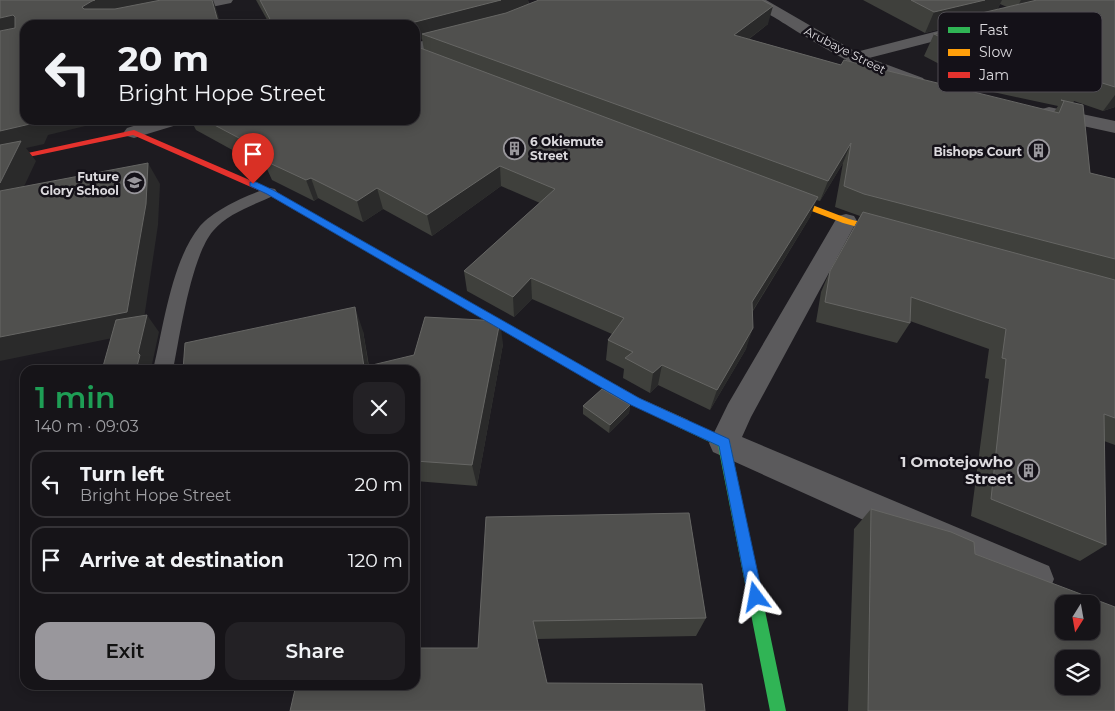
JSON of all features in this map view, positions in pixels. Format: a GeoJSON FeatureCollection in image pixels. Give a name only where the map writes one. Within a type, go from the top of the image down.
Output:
{"type":"FeatureCollection","features":[{"type":"Feature","properties":{"kind":"street"},"geometry":{"type":"LineString","coordinates":[[127,20],[226,0]]}},
{"type":"Feature","properties":{"kind":"street","name":"Arubaye Street"},"geometry":{"type":"LineString","coordinates":[[756,0],[854,57],[901,78],[937,87]]}},
{"type":"Feature","properties":{"kind":"street"},"geometry":{"type":"LineString","coordinates":[[420,53],[473,32]]}},
{"type":"Feature","properties":{"kind":"street"},"geometry":{"type":"LineString","coordinates":[[854,57],[938,36]]}},
{"type":"Feature","properties":{"kind":"street"},"geometry":{"type":"LineString","coordinates":[[1037,110],[1115,127]]}},
{"type":"Feature","properties":{"kind":"street"},"geometry":{"type":"LineString","coordinates":[[0,161],[134,132],[157,125]]}},
{"type":"Feature","properties":{"kind":"street"},"geometry":{"type":"LineString","coordinates":[[134,132],[270,192],[635,401],[724,443],[1061,590]]}},
{"type":"Feature","properties":{"kind":"street"},"geometry":{"type":"LineString","coordinates":[[764,189],[846,220],[904,236]]}},
{"type":"Feature","properties":{"kind":"street"},"geometry":{"type":"LineString","coordinates":[[778,711],[724,443],[738,414],[846,220]]}},
{"type":"Feature","properties":{"kind":"lane"},"geometry":{"type":"LineString","coordinates":[[164,365],[189,259],[206,228],[220,217],[270,192]]}},
{"type":"Feature","properties":{"kind":"building"},"geometry":{"type":"Polygon","coordinates":[[[0,0],[95,0],[82,7],[84,9],[115,9],[161,0],[212,0],[218,20],[20,20],[20,125],[26,125],[0,131],[0,31],[15,28],[15,17],[13,15],[0,18],[0,0]]]}},
{"type":"Feature","properties":{"kind":"building"},"geometry":{"type":"Polygon","coordinates":[[[260,0],[501,0],[420,21],[270,20],[260,0]]]}},
{"type":"Feature","properties":{"kind":"building"},"geometry":{"type":"Polygon","coordinates":[[[539,0],[762,0],[773,6],[734,35],[841,65],[844,60],[938,83],[938,92],[974,92],[1059,113],[1064,101],[1061,100],[1083,105],[1090,173],[1115,179],[1115,259],[864,194],[844,186],[851,143],[828,181],[422,34],[506,13],[539,0]]]}},
{"type":"Feature","properties":{"kind":"building"},"geometry":{"type":"Polygon","coordinates":[[[911,0],[985,0],[934,12],[911,0]]]}},
{"type":"Feature","properties":{"kind":"building"},"geometry":{"type":"Polygon","coordinates":[[[1037,0],[1115,0],[1115,87],[1102,83],[1102,12],[986,12],[1037,0]]]}},
{"type":"Feature","properties":{"kind":"building"},"geometry":{"type":"Polygon","coordinates":[[[420,48],[818,197],[752,302],[753,328],[717,390],[662,365],[653,373],[625,358],[633,352],[608,340],[624,318],[531,278],[513,297],[464,271],[555,189],[500,166],[427,215],[377,188],[357,201],[311,178],[306,180],[263,160],[271,155],[214,125],[420,125],[420,48]]]}},
{"type":"Feature","properties":{"kind":"building"},"geometry":{"type":"Polygon","coordinates":[[[21,141],[0,183],[0,145],[21,141]]]}},
{"type":"Feature","properties":{"kind":"building"},"geometry":{"type":"Polygon","coordinates":[[[148,163],[146,204],[127,312],[0,337],[0,191],[148,163]]]}},
{"type":"Feature","properties":{"kind":"building"},"geometry":{"type":"Polygon","coordinates":[[[863,212],[1115,280],[1115,418],[1104,414],[1106,545],[991,499],[1006,359],[1002,358],[1006,329],[911,297],[910,323],[825,302],[830,271],[863,212]]]}},
{"type":"Feature","properties":{"kind":"building"},"geometry":{"type":"Polygon","coordinates":[[[355,307],[364,365],[183,365],[185,343],[355,307]]]}},
{"type":"Feature","properties":{"kind":"building"},"geometry":{"type":"Polygon","coordinates":[[[147,315],[138,353],[140,355],[137,365],[103,365],[116,320],[147,315]]]}},
{"type":"Feature","properties":{"kind":"building"},"geometry":{"type":"Polygon","coordinates":[[[425,317],[500,321],[472,465],[420,461],[420,365],[372,365],[414,355],[425,317]]]}},
{"type":"Feature","properties":{"kind":"building"},"geometry":{"type":"Polygon","coordinates":[[[602,389],[630,405],[610,425],[583,406],[602,389]]]}},
{"type":"Feature","properties":{"kind":"building"},"geometry":{"type":"Polygon","coordinates":[[[871,509],[951,532],[974,542],[975,554],[1083,595],[1055,595],[1055,640],[1100,640],[1100,601],[1115,607],[1115,711],[868,711],[871,509]]]}},
{"type":"Feature","properties":{"kind":"building"},"geometry":{"type":"Polygon","coordinates":[[[689,513],[706,618],[533,621],[547,683],[702,684],[705,711],[290,711],[295,690],[420,690],[420,648],[478,648],[486,517],[689,513]]]}},
{"type":"Feature","properties":{"kind":"traffic: fast"},"geometry":{"type":"LineString","coordinates":[[684,424],[724,443],[778,711]]}},
{"type":"Feature","properties":{"kind":"traffic: slow"},"geometry":{"type":"LineString","coordinates":[[778,195],[846,221],[891,233]]}},
{"type":"Feature","properties":{"kind":"traffic: slow"},"geometry":{"type":"LineString","coordinates":[[322,222],[635,401],[684,424]]}},
{"type":"Feature","properties":{"kind":"traffic: jam"},"geometry":{"type":"LineString","coordinates":[[0,161],[134,132],[270,192],[322,222]]}},
{"type":"Feature","properties":{"kind":"place","name":"6 Okiemute Street"},"geometry":{"type":"Point","coordinates":[514,148]}},
{"type":"Feature","properties":{"kind":"place","name":"Bishops Court"},"geometry":{"type":"Point","coordinates":[1038,151]}},
{"type":"Feature","properties":{"kind":"place","name":"Future Glory School"},"geometry":{"type":"Point","coordinates":[135,183]}},
{"type":"Feature","properties":{"kind":"place","name":"1 Omotejowho Street"},"geometry":{"type":"Point","coordinates":[1029,470]}},
{"type":"Feature","properties":{"kind":"route"},"geometry":{"type":"LineString","coordinates":[[253,184],[635,401],[724,443],[756,597]]}}]}
